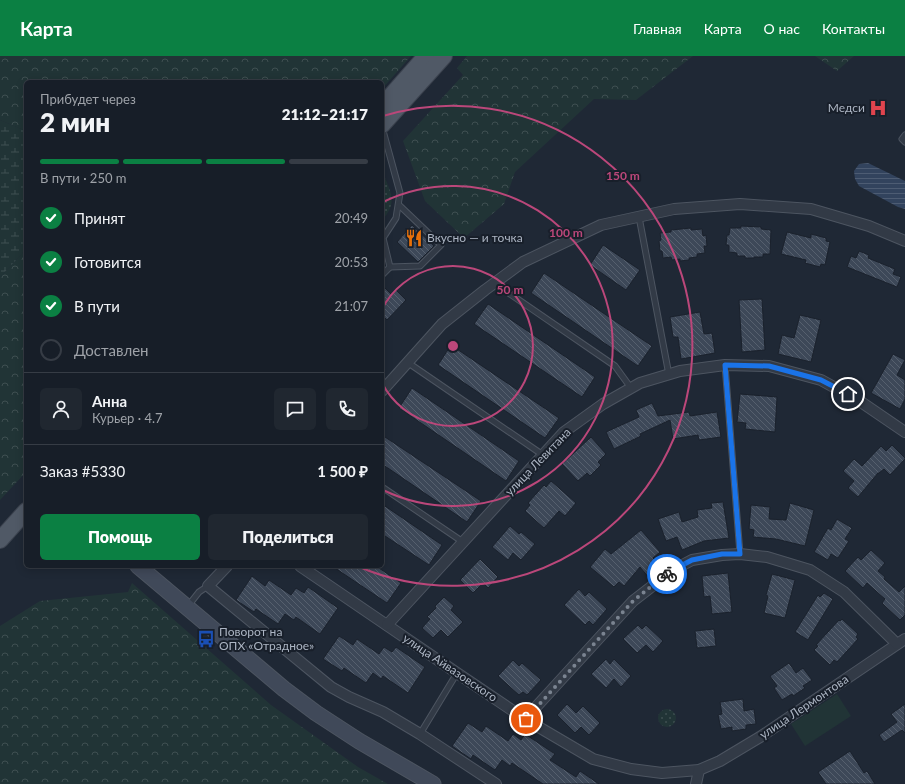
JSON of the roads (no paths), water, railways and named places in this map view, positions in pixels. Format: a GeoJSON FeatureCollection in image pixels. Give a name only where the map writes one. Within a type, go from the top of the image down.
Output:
{"type":"FeatureCollection","features":[{"type":"Feature","properties":{"kind":"main road"},"geometry":{"type":"LineString","coordinates":[[384,104],[426,56]]}},
{"type":"Feature","properties":{"kind":"main road"},"geometry":{"type":"LineString","coordinates":[[384,124],[444,56]]}},
{"type":"Feature","properties":{"kind":"main road"},"geometry":{"type":"LineString","coordinates":[[0,540],[24,513]]}},
{"type":"Feature","properties":{"kind":"street"},"geometry":{"type":"LineString","coordinates":[[384,388],[442,324],[494,283],[523,262],[601,225],[674,209],[740,204],[811,209],[869,226],[905,241]]}},
{"type":"Feature","properties":{"kind":"street","name":"улица Левитана"},"geometry":{"type":"LineString","coordinates":[[387,625],[564,432],[603,404],[640,383],[680,371],[725,365],[769,366],[821,380],[861,402],[905,432]]}},
{"type":"Feature","properties":{"kind":"street"},"geometry":{"type":"LineString","coordinates":[[526,719],[633,601],[673,570],[692,560],[722,554],[740,554],[767,557],[810,570],[844,592],[901,642]]}},
{"type":"Feature","properties":{"kind":"street"},"geometry":{"type":"LineString","coordinates":[[140,568],[284,689],[316,713],[359,741],[433,784]]}},
{"type":"Feature","properties":{"kind":"street"},"geometry":{"type":"LineString","coordinates":[[225,568],[208,586],[331,687],[349,697],[383,712],[420,734],[496,784]]}},
{"type":"Feature","properties":{"kind":"street","name":"улица Айвазовского"},"geometry":{"type":"LineString","coordinates":[[303,568],[457,674],[526,719],[593,759],[631,769],[662,773],[699,770]]}},
{"type":"Feature","properties":{"kind":"street","name":"улица Лермонтова"},"geometry":{"type":"LineString","coordinates":[[699,770],[760,737],[901,642]]}},
{"type":"Feature","properties":{"kind":"street"},"geometry":{"type":"LineString","coordinates":[[696,784],[699,770]]}},
{"type":"Feature","properties":{"kind":"lane"},"geometry":{"type":"LineString","coordinates":[[384,133],[400,193],[396,218],[384,237]]}},
{"type":"Feature","properties":{"kind":"lane"},"geometry":{"type":"LineString","coordinates":[[905,135],[902,139],[905,142]]}},
{"type":"Feature","properties":{"kind":"lane"},"geometry":{"type":"LineString","coordinates":[[384,273],[390,267],[420,266],[440,245],[398,205]]}},
{"type":"Feature","properties":{"kind":"lane"},"geometry":{"type":"LineString","coordinates":[[639,216],[669,375]]}},
{"type":"Feature","properties":{"kind":"lane"},"geometry":{"type":"LineString","coordinates":[[384,243],[390,267]]}},
{"type":"Feature","properties":{"kind":"lane"},"geometry":{"type":"LineString","coordinates":[[494,283],[615,366],[631,388]]}},
{"type":"Feature","properties":{"kind":"lane"},"geometry":{"type":"LineString","coordinates":[[408,362],[543,455]]}},
{"type":"Feature","properties":{"kind":"lane"},"geometry":{"type":"LineString","coordinates":[[725,365],[740,554]]}},
{"type":"Feature","properties":{"kind":"lane"},"geometry":{"type":"LineString","coordinates":[[384,488],[463,542]]}},
{"type":"Feature","properties":{"kind":"lane"},"geometry":{"type":"LineString","coordinates":[[187,607],[199,592],[208,586]]}},
{"type":"Feature","properties":{"kind":"lane"},"geometry":{"type":"LineString","coordinates":[[420,734],[457,674]]}},
{"type":"Feature","properties":{"kind":"water"},"geometry":{"type":"Polygon","coordinates":[[[868,163],[905,181],[905,209],[898,207],[859,186],[855,179],[854,171],[859,164],[868,163]]]}},
{"type":"Feature","properties":{"kind":"place","name":"Медси"},"geometry":{"type":"Point","coordinates":[878,108]}},
{"type":"Feature","properties":{"kind":"place","name":"Вкусно — и точка"},"geometry":{"type":"Point","coordinates":[414,238]}},
{"type":"Feature","properties":{"kind":"place","name":"Поворот на ОПХ «Отрадное»"},"geometry":{"type":"Point","coordinates":[206,639]}}]}
